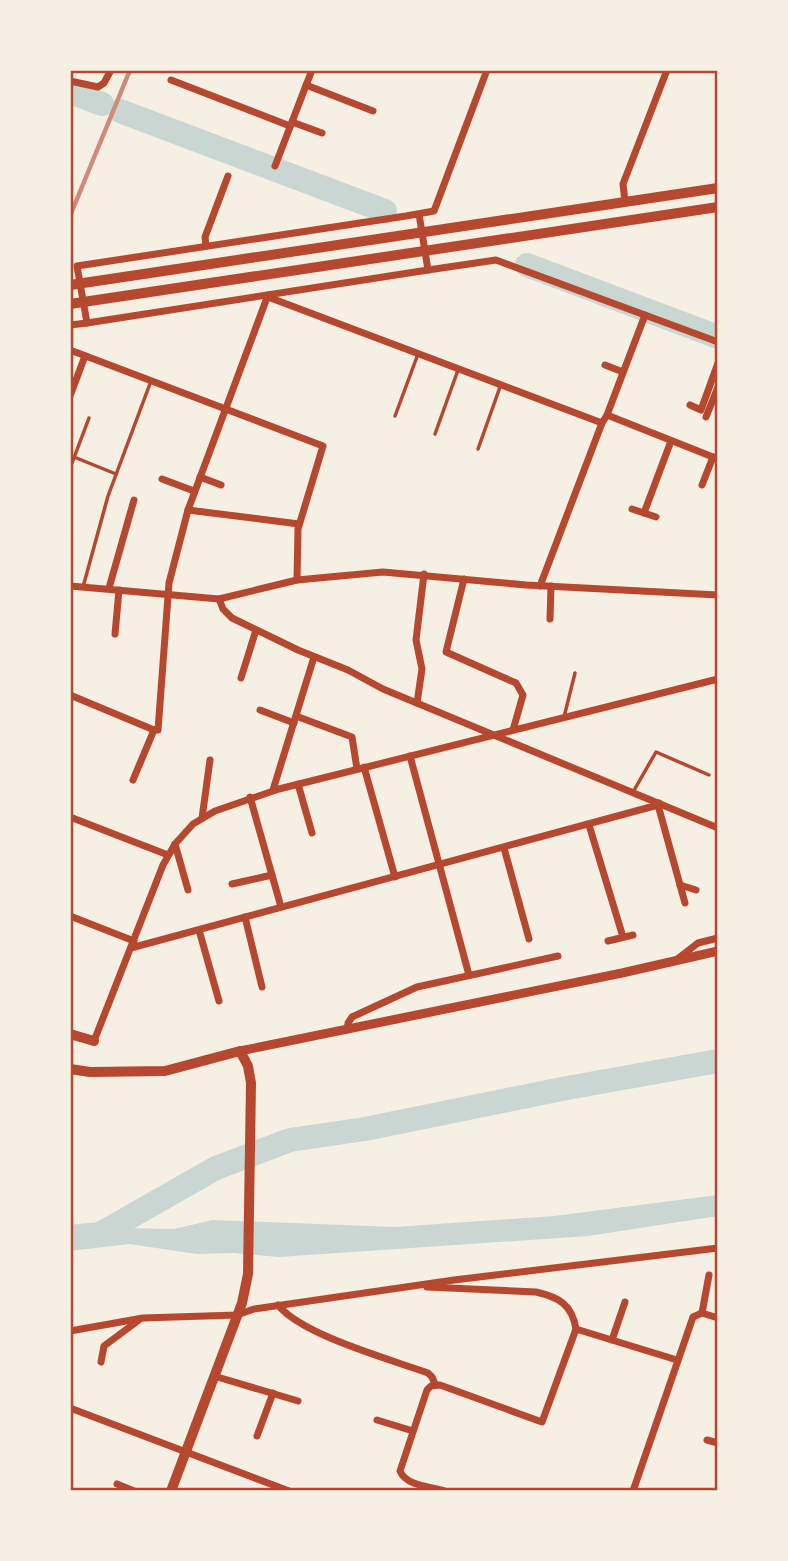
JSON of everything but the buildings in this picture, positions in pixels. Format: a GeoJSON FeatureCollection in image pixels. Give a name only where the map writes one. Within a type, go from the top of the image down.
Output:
{"type":"FeatureCollection","features":[{"type":"Feature","properties":{"kind":"highway"},"geometry":{"type":"LineString","coordinates":[[70,285],[718,188]]}},
{"type":"Feature","properties":{"kind":"highway"},"geometry":{"type":"LineString","coordinates":[[70,304],[718,207]]}},
{"type":"Feature","properties":{"kind":"main road"},"geometry":{"type":"LineString","coordinates":[[70,1034],[94,1041]]}},
{"type":"Feature","properties":{"kind":"main road"},"geometry":{"type":"LineString","coordinates":[[70,1069],[90,1072],[165,1071],[240,1051],[248,1066],[251,1083],[248,1274],[237,1315],[172,1491]]}},
{"type":"Feature","properties":{"kind":"street"},"geometry":{"type":"LineString","coordinates":[[70,81],[98,87],[104,83],[111,70]]}},
{"type":"Feature","properties":{"kind":"street"},"geometry":{"type":"LineString","coordinates":[[275,166],[312,70]]}},
{"type":"Feature","properties":{"kind":"street"},"geometry":{"type":"LineString","coordinates":[[87,323],[74,266],[434,211],[487,70]]}},
{"type":"Feature","properties":{"kind":"street"},"geometry":{"type":"LineString","coordinates":[[625,202],[623,184],[667,70]]}},
{"type":"Feature","properties":{"kind":"street"},"geometry":{"type":"LineString","coordinates":[[171,80],[322,133]]}},
{"type":"Feature","properties":{"kind":"street"},"geometry":{"type":"LineString","coordinates":[[306,85],[373,111]]}},
{"type":"Feature","properties":{"kind":"street"},"geometry":{"type":"LineString","coordinates":[[206,246],[205,237],[228,176]]}},
{"type":"Feature","properties":{"kind":"street"},"geometry":{"type":"LineString","coordinates":[[419,214],[428,270]]}},
{"type":"Feature","properties":{"kind":"street"},"geometry":{"type":"LineString","coordinates":[[70,325],[496,260],[718,342]]}},
{"type":"Feature","properties":{"kind":"street"},"geometry":{"type":"LineString","coordinates":[[268,296],[602,423]]}},
{"type":"Feature","properties":{"kind":"street"},"geometry":{"type":"LineString","coordinates":[[133,780],[154,730],[158,730],[171,570],[194,491],[268,296]]}},
{"type":"Feature","properties":{"kind":"street"},"geometry":{"type":"LineString","coordinates":[[540,586],[645,315]]}},
{"type":"Feature","properties":{"kind":"street"},"geometry":{"type":"LineString","coordinates":[[70,350],[323,446],[299,524],[297,580]]}},
{"type":"Feature","properties":{"kind":"street"},"geometry":{"type":"LineString","coordinates":[[70,396],[85,356]]}},
{"type":"Feature","properties":{"kind":"street"},"geometry":{"type":"LineString","coordinates":[[690,405],[701,410],[718,363]]}},
{"type":"Feature","properties":{"kind":"street"},"geometry":{"type":"LineString","coordinates":[[605,365],[623,372]]}},
{"type":"Feature","properties":{"kind":"street"},"geometry":{"type":"LineString","coordinates":[[706,417],[718,387]]}},
{"type":"Feature","properties":{"kind":"street"},"geometry":{"type":"LineString","coordinates":[[607,415],[715,458],[702,485]]}},
{"type":"Feature","properties":{"kind":"street"},"geometry":{"type":"LineString","coordinates":[[644,513],[671,441]]}},
{"type":"Feature","properties":{"kind":"street"},"geometry":{"type":"LineString","coordinates":[[200,477],[222,485]]}},
{"type":"Feature","properties":{"kind":"street"},"geometry":{"type":"LineString","coordinates":[[162,479],[194,491]]}},
{"type":"Feature","properties":{"kind":"street"},"geometry":{"type":"LineString","coordinates":[[109,588],[134,500]]}},
{"type":"Feature","properties":{"kind":"street"},"geometry":{"type":"LineString","coordinates":[[632,509],[656,517]]}},
{"type":"Feature","properties":{"kind":"street"},"geometry":{"type":"LineString","coordinates":[[188,510],[299,524]]}},
{"type":"Feature","properties":{"kind":"street"},"geometry":{"type":"LineString","coordinates":[[70,586],[219,599],[297,580],[374,572],[540,586],[718,595]]}},
{"type":"Feature","properties":{"kind":"street"},"geometry":{"type":"LineString","coordinates":[[417,703],[422,669],[416,640],[424,575]]}},
{"type":"Feature","properties":{"kind":"street"},"geometry":{"type":"LineString","coordinates":[[464,579],[446,652],[516,683],[523,695],[513,730]]}},
{"type":"Feature","properties":{"kind":"street"},"geometry":{"type":"LineString","coordinates":[[550,619],[551,586]]}},
{"type":"Feature","properties":{"kind":"street"},"geometry":{"type":"LineString","coordinates":[[116,634],[119,590]]}},
{"type":"Feature","properties":{"kind":"street"},"geometry":{"type":"LineString","coordinates":[[219,599],[223,610],[232,618],[256,631],[417,703],[718,828]]}},
{"type":"Feature","properties":{"kind":"street"},"geometry":{"type":"LineString","coordinates":[[241,678],[256,631]]}},
{"type":"Feature","properties":{"kind":"street"},"geometry":{"type":"LineString","coordinates":[[273,790],[314,657]]}},
{"type":"Feature","properties":{"kind":"street"},"geometry":{"type":"LineString","coordinates":[[94,1041],[168,855],[185,831],[202,818],[273,790],[718,680]]}},
{"type":"Feature","properties":{"kind":"street"},"geometry":{"type":"LineString","coordinates":[[70,695],[154,730]]}},
{"type":"Feature","properties":{"kind":"street"},"geometry":{"type":"LineString","coordinates":[[260,710],[352,737],[394,877]]}},
{"type":"Feature","properties":{"kind":"street"},"geometry":{"type":"LineString","coordinates":[[410,756],[469,975]]}},
{"type":"Feature","properties":{"kind":"street"},"geometry":{"type":"LineString","coordinates":[[202,818],[210,760]]}},
{"type":"Feature","properties":{"kind":"street"},"geometry":{"type":"LineString","coordinates":[[298,784],[312,833]]}},
{"type":"Feature","properties":{"kind":"street"},"geometry":{"type":"LineString","coordinates":[[250,797],[282,907]]}},
{"type":"Feature","properties":{"kind":"street"},"geometry":{"type":"LineString","coordinates":[[70,916],[132,944],[199,930],[659,804]]}},
{"type":"Feature","properties":{"kind":"street"},"geometry":{"type":"LineString","coordinates":[[659,804],[685,903]]}},
{"type":"Feature","properties":{"kind":"street"},"geometry":{"type":"LineString","coordinates":[[70,817],[168,855]]}},
{"type":"Feature","properties":{"kind":"street"},"geometry":{"type":"LineString","coordinates":[[589,825],[623,937]]}},
{"type":"Feature","properties":{"kind":"street"},"geometry":{"type":"LineString","coordinates":[[175,844],[188,890]]}},
{"type":"Feature","properties":{"kind":"street"},"geometry":{"type":"LineString","coordinates":[[504,848],[529,939]]}},
{"type":"Feature","properties":{"kind":"street"},"geometry":{"type":"LineString","coordinates":[[232,884],[272,875]]}},
{"type":"Feature","properties":{"kind":"street"},"geometry":{"type":"LineString","coordinates":[[680,885],[696,890]]}},
{"type":"Feature","properties":{"kind":"street"},"geometry":{"type":"LineString","coordinates":[[245,917],[262,987]]}},
{"type":"Feature","properties":{"kind":"street"},"geometry":{"type":"LineString","coordinates":[[526,927],[536,924]]}},
{"type":"Feature","properties":{"kind":"street"},"geometry":{"type":"LineString","coordinates":[[199,930],[219,1001]]}},
{"type":"Feature","properties":{"kind":"street"},"geometry":{"type":"LineString","coordinates":[[608,941],[633,935]]}},
{"type":"Feature","properties":{"kind":"street"},"geometry":{"type":"LineString","coordinates":[[676,961],[698,943],[718,938]]}},
{"type":"Feature","properties":{"kind":"street"},"geometry":{"type":"LineString","coordinates":[[240,1051],[718,951]]}},
{"type":"Feature","properties":{"kind":"street"},"geometry":{"type":"LineString","coordinates":[[347,1030],[352,1017],[416,987],[558,956]]}},
{"type":"Feature","properties":{"kind":"street"},"geometry":{"type":"LineString","coordinates":[[70,1331],[143,1318],[237,1315],[254,1309],[718,1248]]}},
{"type":"Feature","properties":{"kind":"street"},"geometry":{"type":"LineString","coordinates":[[702,1313],[709,1275]]}},
{"type":"Feature","properties":{"kind":"street"},"geometry":{"type":"LineString","coordinates":[[278,1306],[286,1316],[317,1332],[428,1373],[435,1384],[542,1422],[576,1329],[563,1301],[536,1292],[420,1286]]}},
{"type":"Feature","properties":{"kind":"street"},"geometry":{"type":"LineString","coordinates":[[612,1340],[625,1302]]}},
{"type":"Feature","properties":{"kind":"street"},"geometry":{"type":"LineString","coordinates":[[634,1491],[693,1317],[702,1313],[718,1318]]}},
{"type":"Feature","properties":{"kind":"street"},"geometry":{"type":"LineString","coordinates":[[101,1362],[104,1346],[143,1318]]}},
{"type":"Feature","properties":{"kind":"street"},"geometry":{"type":"LineString","coordinates":[[576,1329],[677,1360]]}},
{"type":"Feature","properties":{"kind":"street"},"geometry":{"type":"LineString","coordinates":[[214,1376],[298,1401]]}},
{"type":"Feature","properties":{"kind":"street"},"geometry":{"type":"LineString","coordinates":[[435,1384],[427,1390],[400,1465],[402,1477],[408,1481],[446,1491]]}},
{"type":"Feature","properties":{"kind":"street"},"geometry":{"type":"LineString","coordinates":[[257,1436],[272,1393]]}},
{"type":"Feature","properties":{"kind":"street"},"geometry":{"type":"LineString","coordinates":[[70,1408],[289,1491]]}},
{"type":"Feature","properties":{"kind":"street"},"geometry":{"type":"LineString","coordinates":[[377,1420],[413,1431]]}},
{"type":"Feature","properties":{"kind":"street"},"geometry":{"type":"LineString","coordinates":[[708,1440],[718,1443]]}},
{"type":"Feature","properties":{"kind":"street"},"geometry":{"type":"LineString","coordinates":[[117,1484],[134,1491]]}},
{"type":"Feature","properties":{"kind":"lane"},"geometry":{"type":"LineString","coordinates":[[395,416],[418,354]]}},
{"type":"Feature","properties":{"kind":"lane"},"geometry":{"type":"LineString","coordinates":[[435,434],[459,369]]}},
{"type":"Feature","properties":{"kind":"lane"},"geometry":{"type":"LineString","coordinates":[[83,587],[116,474],[151,381]]}},
{"type":"Feature","properties":{"kind":"lane"},"geometry":{"type":"LineString","coordinates":[[478,449],[501,385]]}},
{"type":"Feature","properties":{"kind":"lane"},"geometry":{"type":"LineString","coordinates":[[72,463],[89,418]]}},
{"type":"Feature","properties":{"kind":"lane"},"geometry":{"type":"LineString","coordinates":[[74,457],[116,474]]}},
{"type":"Feature","properties":{"kind":"lane"},"geometry":{"type":"LineString","coordinates":[[564,717],[575,673]]}},
{"type":"Feature","properties":{"kind":"lane"},"geometry":{"type":"LineString","coordinates":[[633,792],[656,752],[709,775]]}},
{"type":"Feature","properties":{"kind":"shaded area"},"geometry":{"type":"Polygon","coordinates":[[[718,1195],[718,1216],[588,1236],[279,1257],[234,1253],[197,1254],[129,1244],[70,1251],[70,1227],[174,1229],[213,1220],[395,1227],[554,1216],[718,1195]]]}},
{"type":"Feature","properties":{"kind":"waterway"},"geometry":{"type":"LineString","coordinates":[[70,92],[102,104]]}},
{"type":"Feature","properties":{"kind":"waterway"},"geometry":{"type":"LineString","coordinates":[[120,111],[385,211]]}},
{"type":"Feature","properties":{"kind":"waterway"},"geometry":{"type":"LineString","coordinates":[[527,265],[718,337]]}},
{"type":"Feature","properties":{"kind":"waterway"},"geometry":{"type":"LineString","coordinates":[[70,1237],[100,1234],[216,1168],[290,1140],[365,1129],[718,1061]]}},
{"type":"Feature","properties":{"kind":"railway"},"geometry":{"type":"LineString","coordinates":[[70,216],[130,70]]}}]}
